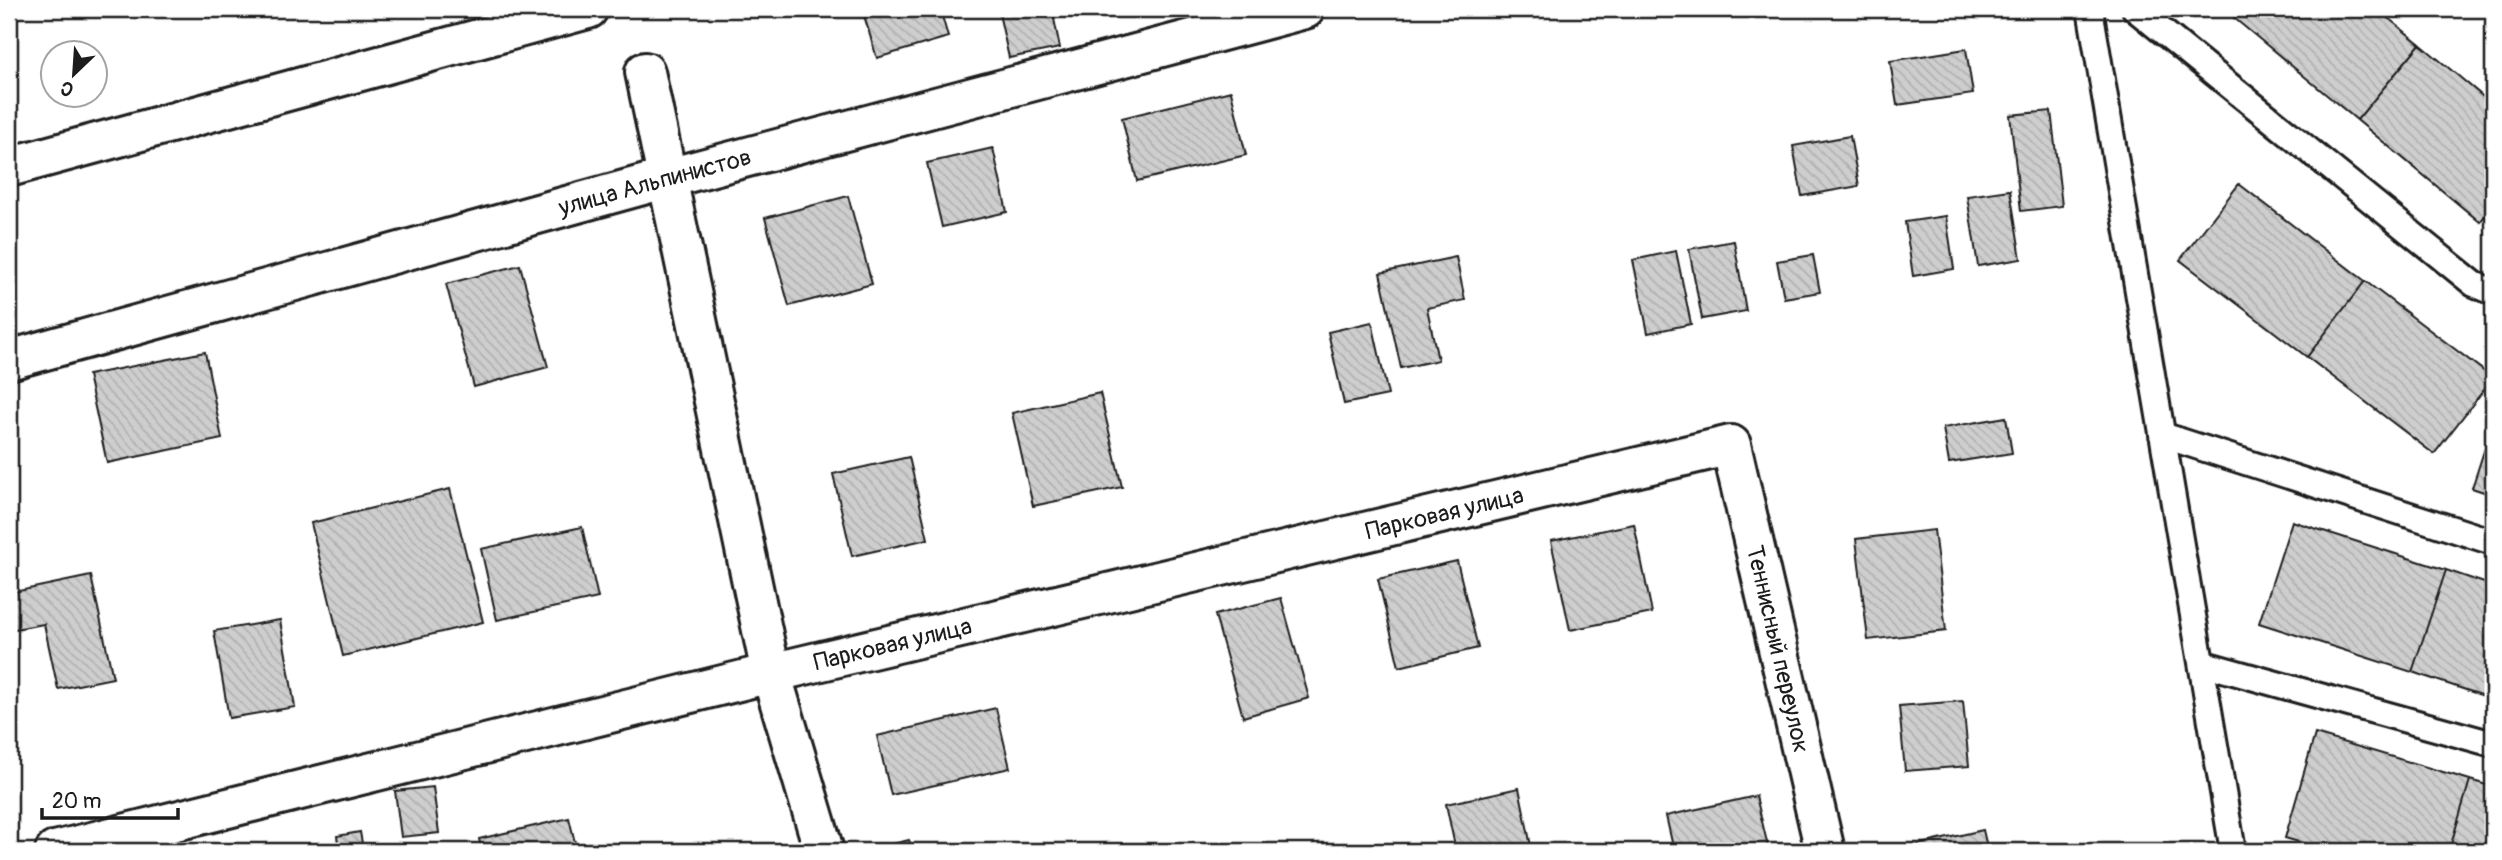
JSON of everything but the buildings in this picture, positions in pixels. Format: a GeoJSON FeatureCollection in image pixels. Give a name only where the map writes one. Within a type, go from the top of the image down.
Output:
{"type":"FeatureCollection","features":[{"type":"Feature","properties":{"kind":"street"},"geometry":{"type":"LineString","coordinates":[[9,167],[589,9]]}},
{"type":"Feature","properties":{"kind":"street","name":"улица Альпинистов"},"geometry":{"type":"LineString","coordinates":[[9,360],[668,178],[1305,9]]}},
{"type":"Feature","properties":{"kind":"street"},"geometry":{"type":"LineString","coordinates":[[645,72],[771,673],[824,851]]}},
{"type":"Feature","properties":{"kind":"street","name":"Парковая улица"},"geometry":{"type":"LineString","coordinates":[[55,851],[771,673],[1731,445]]}},
{"type":"Feature","properties":{"kind":"street","name":"Теннисный переулок"},"geometry":{"type":"LineString","coordinates":[[1731,445],[1825,851]]}},
{"type":"Feature","properties":{"kind":"lane"},"geometry":{"type":"LineString","coordinates":[[2090,9],[2233,851]]}},
{"type":"Feature","properties":{"kind":"lane"},"geometry":{"type":"LineString","coordinates":[[2135,9],[2474,284],[2493,292]]}},
{"type":"Feature","properties":{"kind":"lane"},"geometry":{"type":"LineString","coordinates":[[2162,435],[2493,542]]}},
{"type":"Feature","properties":{"kind":"lane"},"geometry":{"type":"LineString","coordinates":[[2201,663],[2493,744]]}}]}
